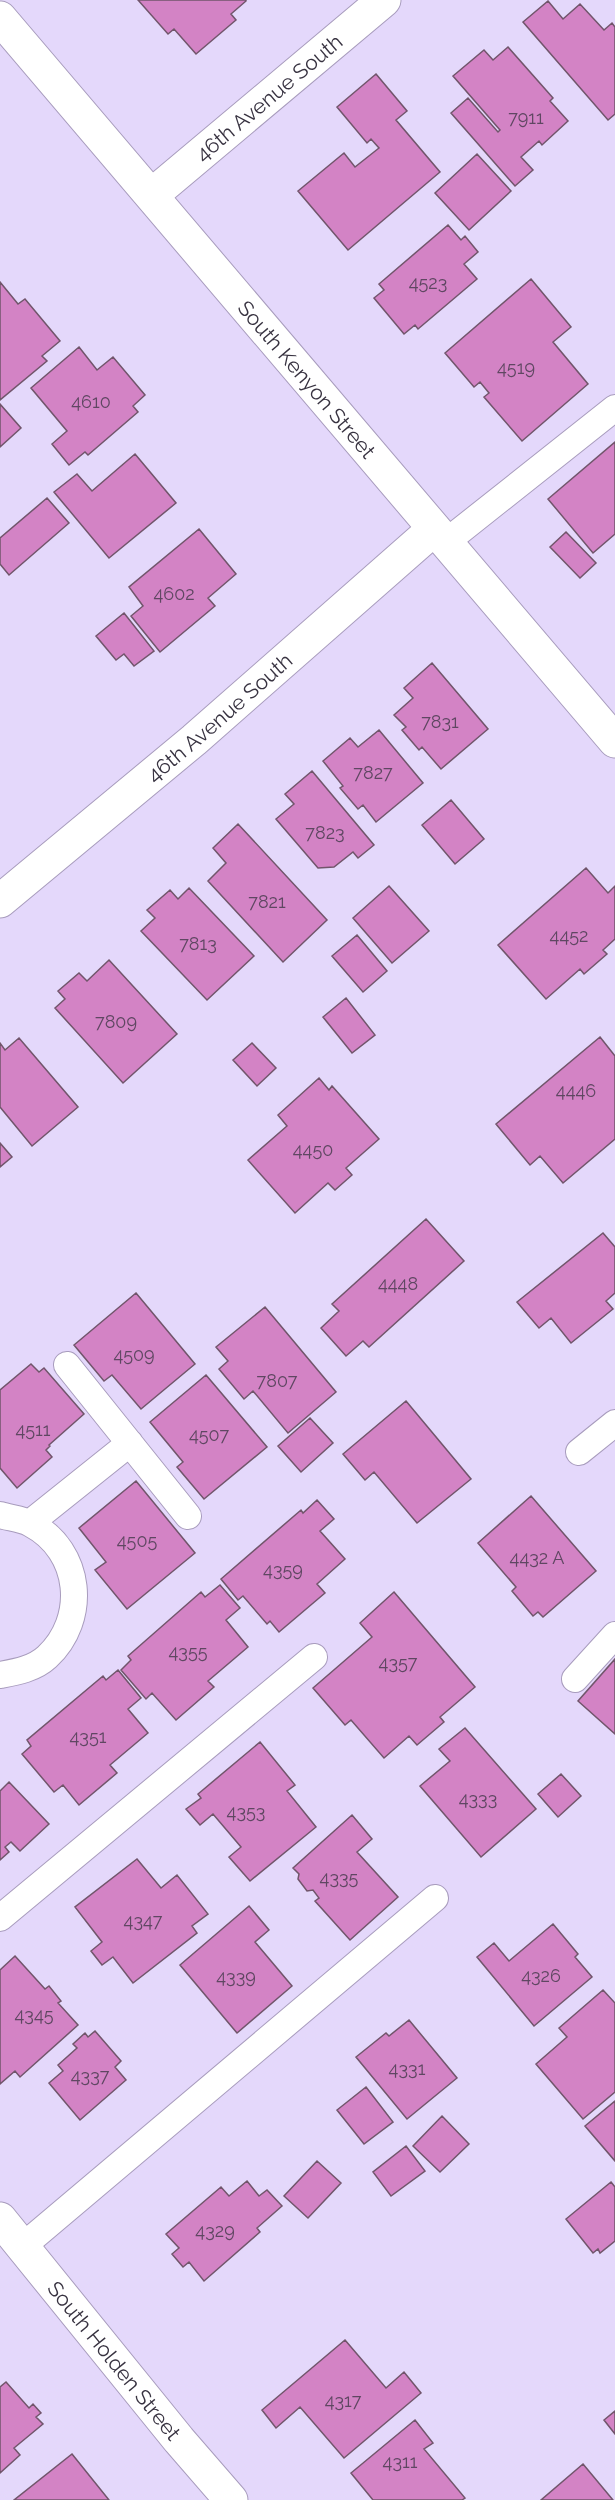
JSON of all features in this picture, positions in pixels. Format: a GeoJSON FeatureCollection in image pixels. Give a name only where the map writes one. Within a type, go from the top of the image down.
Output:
{"type":"FeatureCollection","features":[{"type":"Feature","properties":{"kind":"street","name":"46th Avenue South"},"geometry":{"type":"LineString","coordinates":[[152,195],[384,0]]}},
{"type":"Feature","properties":{"kind":"street","name":"South Kenyon Street"},"geometry":{"type":"LineString","coordinates":[[0,18],[615,741]]}},
{"type":"Feature","properties":{"kind":"street","name":"46th Avenue South"},"geometry":{"type":"LineString","coordinates":[[0,901],[440,536]]}},
{"type":"Feature","properties":{"kind":"street","name":"South Holden Street"},"geometry":{"type":"LineString","coordinates":[[0,2219],[179,2440],[231,2500]]}},
{"type":"Feature","properties":{"kind":"lane"},"geometry":{"type":"LineString","coordinates":[[440,536],[615,408]]}},
{"type":"Feature","properties":{"kind":"lane"},"geometry":{"type":"LineString","coordinates":[[67,1365],[188,1516]]}},
{"type":"Feature","properties":{"kind":"lane"},"geometry":{"type":"LineString","coordinates":[[579,1452],[615,1423]]}},
{"type":"Feature","properties":{"kind":"lane"},"geometry":{"type":"LineString","coordinates":[[30,1523],[130,1443]]}},
{"type":"Feature","properties":{"kind":"lane"},"geometry":{"type":"LineString","coordinates":[[0,1515],[30,1523],[53,1539],[68,1562],[76,1589],[74,1611],[64,1637],[46,1659],[21,1672],[0,1675]]}},
{"type":"Feature","properties":{"kind":"lane"},"geometry":{"type":"LineString","coordinates":[[575,1679],[615,1635]]}},
{"type":"Feature","properties":{"kind":"lane"},"geometry":{"type":"LineString","coordinates":[[0,1918],[314,1657]]}},
{"type":"Feature","properties":{"kind":"lane"},"geometry":{"type":"LineString","coordinates":[[22,2246],[435,1898]]}},
{"type":"Feature","properties":{"kind":"building"},"geometry":{"type":"Polygon","coordinates":[[[138,0],[246,1],[231,14],[236,20],[196,54],[174,29],[168,34],[138,0]]]}},
{"type":"Feature","properties":{"kind":"building"},"geometry":{"type":"Polygon","coordinates":[[[548,1],[563,19],[580,4],[604,30],[612,23],[615,27],[615,114],[608,120],[523,22],[548,1]]]}},
{"type":"Feature","properties":{"kind":"building"},"geometry":{"type":"Polygon","coordinates":[[[508,47],[553,98],[550,101],[568,121],[542,145],[539,141],[521,157],[533,170],[515,186],[451,113],[468,98],[498,132],[500,130],[453,76],[484,50],[493,60],[508,47]]]}},
{"type":"Feature","properties":{"kind":"building"},"geometry":{"type":"Polygon","coordinates":[[[376,74],[407,111],[396,120],[440,172],[348,250],[298,191],[344,153],[355,167],[379,148],[371,139],[367,143],[337,107],[376,74]]]}},
{"type":"Feature","properties":{"kind":"building"},"geometry":{"type":"Polygon","coordinates":[[[477,154],[511,191],[469,230],[435,193],[477,154]]]}},
{"type":"Feature","properties":{"kind":"building"},"geometry":{"type":"Polygon","coordinates":[[[448,225],[461,240],[465,236],[478,252],[464,264],[477,279],[418,329],[415,325],[404,334],[374,298],[384,290],[379,284],[448,225]]]}},
{"type":"Feature","properties":{"kind":"building"},"geometry":{"type":"Polygon","coordinates":[[[531,279],[571,327],[553,342],[588,384],[522,441],[484,397],[489,393],[480,382],[474,387],[445,353],[531,279]]]}},
{"type":"Feature","properties":{"kind":"building"},"geometry":{"type":"Polygon","coordinates":[[[0,282],[18,304],[25,299],[60,341],[42,356],[47,361],[0,400],[0,282]]]}},
{"type":"Feature","properties":{"kind":"building"},"geometry":{"type":"Polygon","coordinates":[[[79,347],[97,370],[113,357],[145,395],[133,406],[138,412],[88,455],[85,452],[69,465],[52,444],[67,431],[31,388],[79,347]]]}},
{"type":"Feature","properties":{"kind":"building"},"geometry":{"type":"Polygon","coordinates":[[[0,404],[21,428],[0,447],[0,404]]]}},
{"type":"Feature","properties":{"kind":"building"},"geometry":{"type":"Polygon","coordinates":[[[615,442],[615,534],[593,553],[548,499],[615,442]]]}},
{"type":"Feature","properties":{"kind":"building"},"geometry":{"type":"Polygon","coordinates":[[[135,454],[176,503],[109,558],[54,492],[77,474],[92,491],[135,454]]]}},
{"type":"Feature","properties":{"kind":"building"},"geometry":{"type":"Polygon","coordinates":[[[47,498],[69,523],[9,575],[0,564],[0,538],[47,498]]]}},
{"type":"Feature","properties":{"kind":"building"},"geometry":{"type":"Polygon","coordinates":[[[199,529],[236,574],[208,598],[215,606],[160,652],[131,616],[143,606],[129,587],[199,529]]]}},
{"type":"Feature","properties":{"kind":"building"},"geometry":{"type":"Polygon","coordinates":[[[566,532],[596,563],[580,578],[550,547],[566,532]]]}},
{"type":"Feature","properties":{"kind":"building"},"geometry":{"type":"Polygon","coordinates":[[[124,613],[154,651],[134,666],[124,654],[116,660],[96,636],[124,613]]]}},
{"type":"Feature","properties":{"kind":"building"},"geometry":{"type":"Polygon","coordinates":[[[432,663],[488,729],[441,769],[422,747],[419,750],[402,730],[406,727],[394,715],[413,698],[404,688],[432,663]]]}},
{"type":"Feature","properties":{"kind":"building"},"geometry":{"type":"Polygon","coordinates":[[[379,730],[423,783],[376,822],[363,805],[358,809],[340,788],[343,786],[323,761],[350,738],[358,747],[379,730]]]}},
{"type":"Feature","properties":{"kind":"building"},"geometry":{"type":"Polygon","coordinates":[[[312,771],[374,845],[358,858],[353,852],[334,867],[318,868],[276,819],[294,804],[285,794],[312,771]]]}},
{"type":"Feature","properties":{"kind":"building"},"geometry":{"type":"Polygon","coordinates":[[[451,800],[484,839],[455,864],[422,825],[451,800]]]}},
{"type":"Feature","properties":{"kind":"building"},"geometry":{"type":"Polygon","coordinates":[[[238,824],[327,920],[283,962],[208,881],[226,863],[213,848],[238,824]]]}},
{"type":"Feature","properties":{"kind":"building"},"geometry":{"type":"Polygon","coordinates":[[[586,868],[608,893],[615,886],[615,939],[603,950],[607,954],[584,974],[580,969],[546,999],[498,945],[586,868]]]}},
{"type":"Feature","properties":{"kind":"building"},"geometry":{"type":"Polygon","coordinates":[[[389,886],[429,931],[392,963],[353,918],[389,886]]]}},
{"type":"Feature","properties":{"kind":"building"},"geometry":{"type":"Polygon","coordinates":[[[189,888],[254,956],[207,1000],[141,931],[155,918],[147,910],[170,890],[178,899],[189,888]]]}},
{"type":"Feature","properties":{"kind":"building"},"geometry":{"type":"Polygon","coordinates":[[[357,935],[387,971],[363,992],[332,956],[357,935]]]}},
{"type":"Feature","properties":{"kind":"building"},"geometry":{"type":"Polygon","coordinates":[[[109,960],[177,1034],[123,1083],[55,1008],[65,999],[58,991],[79,973],[87,981],[109,960]]]}},
{"type":"Feature","properties":{"kind":"building"},"geometry":{"type":"Polygon","coordinates":[[[346,998],[375,1035],[352,1053],[323,1017],[346,998]]]}},
{"type":"Feature","properties":{"kind":"building"},"geometry":{"type":"Polygon","coordinates":[[[600,1037],[615,1056],[615,1139],[563,1183],[540,1156],[530,1165],[496,1124],[600,1037]]]}},
{"type":"Feature","properties":{"kind":"building"},"geometry":{"type":"Polygon","coordinates":[[[19,1038],[78,1107],[32,1146],[0,1107],[0,1043],[5,1050],[19,1038]]]}},
{"type":"Feature","properties":{"kind":"building"},"geometry":{"type":"Polygon","coordinates":[[[252,1043],[276,1068],[257,1086],[233,1060],[252,1043]]]}},
{"type":"Feature","properties":{"kind":"building"},"geometry":{"type":"Polygon","coordinates":[[[319,1078],[329,1090],[332,1086],[379,1139],[346,1168],[352,1175],[335,1190],[328,1183],[295,1213],[248,1160],[287,1126],[278,1115],[319,1078]]]}},
{"type":"Feature","properties":{"kind":"building"},"geometry":{"type":"Polygon","coordinates":[[[0,1143],[12,1157],[0,1167],[0,1143]]]}},
{"type":"Feature","properties":{"kind":"building"},"geometry":{"type":"Polygon","coordinates":[[[426,1219],[464,1261],[369,1347],[363,1341],[346,1356],[321,1328],[339,1311],[332,1304],[426,1219]]]}},
{"type":"Feature","properties":{"kind":"building"},"geometry":{"type":"Polygon","coordinates":[[[603,1233],[615,1247],[615,1293],[606,1301],[613,1309],[571,1343],[551,1318],[539,1328],[517,1302],[603,1233]]]}},
{"type":"Feature","properties":{"kind":"building"},"geometry":{"type":"Polygon","coordinates":[[[136,1293],[195,1364],[141,1409],[112,1375],[104,1381],[74,1345],[136,1293]]]}},
{"type":"Feature","properties":{"kind":"building"},"geometry":{"type":"Polygon","coordinates":[[[265,1307],[336,1392],[288,1433],[253,1391],[244,1399],[219,1369],[228,1361],[216,1347],[265,1307]]]}},
{"type":"Feature","properties":{"kind":"building"},"geometry":{"type":"Polygon","coordinates":[[[31,1364],[39,1372],[44,1368],[84,1414],[49,1445],[46,1450],[52,1457],[17,1488],[0,1468],[0,1390],[31,1364]]]}},
{"type":"Feature","properties":{"kind":"building"},"geometry":{"type":"Polygon","coordinates":[[[206,1375],[267,1447],[204,1499],[177,1467],[183,1462],[150,1422],[206,1375]]]}},
{"type":"Feature","properties":{"kind":"building"},"geometry":{"type":"Polygon","coordinates":[[[406,1401],[471,1479],[417,1523],[374,1472],[365,1480],[343,1454],[406,1401]]]}},
{"type":"Feature","properties":{"kind":"building"},"geometry":{"type":"Polygon","coordinates":[[[310,1418],[333,1443],[301,1472],[278,1446],[310,1418]]]}},
{"type":"Feature","properties":{"kind":"building"},"geometry":{"type":"Polygon","coordinates":[[[136,1481],[195,1553],[127,1609],[95,1570],[106,1562],[79,1528],[136,1481]]]}},
{"type":"Feature","properties":{"kind":"building"},"geometry":{"type":"Polygon","coordinates":[[[531,1496],[596,1571],[543,1617],[538,1612],[533,1616],[512,1591],[516,1587],[478,1543],[531,1496]]]}},
{"type":"Feature","properties":{"kind":"building"},"geometry":{"type":"Polygon","coordinates":[[[317,1500],[334,1519],[320,1531],[345,1559],[317,1584],[325,1593],[279,1632],[270,1621],[267,1624],[243,1596],[238,1600],[221,1579],[301,1510],[303,1513],[317,1500]]]}},
{"type":"Feature","properties":{"kind":"building"},"geometry":{"type":"Polygon","coordinates":[[[220,1585],[240,1608],[226,1620],[248,1647],[208,1681],[214,1687],[176,1720],[152,1693],[146,1699],[121,1670],[131,1660],[128,1656],[201,1592],[205,1597],[220,1585]]]}},
{"type":"Feature","properties":{"kind":"building"},"geometry":{"type":"Polygon","coordinates":[[[394,1592],[475,1687],[440,1717],[444,1722],[417,1745],[409,1736],[384,1758],[351,1720],[345,1725],[313,1688],[372,1637],[360,1623],[394,1592]]]}},
{"type":"Feature","properties":{"kind":"building"},"geometry":{"type":"Polygon","coordinates":[[[615,1659],[615,1734],[578,1701],[615,1659]]]}},
{"type":"Feature","properties":{"kind":"building"},"geometry":{"type":"Polygon","coordinates":[[[118,1670],[141,1698],[128,1709],[148,1733],[110,1765],[117,1773],[79,1805],[63,1785],[54,1792],[22,1754],[31,1746],[27,1740],[103,1676],[106,1680],[118,1670]]]}},
{"type":"Feature","properties":{"kind":"building"},"geometry":{"type":"Polygon","coordinates":[[[465,1728],[536,1809],[481,1857],[420,1786],[450,1761],[439,1749],[465,1728]]]}},
{"type":"Feature","properties":{"kind":"building"},"geometry":{"type":"Polygon","coordinates":[[[260,1742],[295,1785],[287,1791],[316,1827],[250,1881],[229,1857],[241,1847],[213,1814],[200,1825],[186,1809],[201,1798],[198,1794],[260,1742]]]}},
{"type":"Feature","properties":{"kind":"building"},"geometry":{"type":"Polygon","coordinates":[[[561,1774],[581,1796],[558,1817],[538,1794],[561,1774]]]}},
{"type":"Feature","properties":{"kind":"building"},"geometry":{"type":"Polygon","coordinates":[[[9,1782],[49,1824],[20,1851],[11,1842],[5,1847],[9,1852],[0,1860],[0,1791],[9,1782]]]}},
{"type":"Feature","properties":{"kind":"building"},"geometry":{"type":"Polygon","coordinates":[[[352,1815],[372,1839],[357,1852],[398,1897],[350,1940],[315,1901],[319,1898],[313,1890],[307,1891],[298,1879],[299,1874],[293,1868],[352,1815]]]}},
{"type":"Feature","properties":{"kind":"building"},"geometry":{"type":"Polygon","coordinates":[[[137,1859],[161,1888],[177,1875],[208,1914],[192,1926],[197,1933],[133,1983],[113,1957],[102,1965],[91,1951],[102,1942],[75,1907],[137,1859]]]}},
{"type":"Feature","properties":{"kind":"building"},"geometry":{"type":"Polygon","coordinates":[[[249,1906],[269,1930],[255,1942],[292,1986],[237,2033],[180,1965],[249,1906]]]}},
{"type":"Feature","properties":{"kind":"building"},"geometry":{"type":"Polygon","coordinates":[[[553,1924],[578,1954],[575,1957],[592,1977],[534,2026],[477,1957],[494,1943],[509,1961],[553,1924]]]}},
{"type":"Feature","properties":{"kind":"building"},"geometry":{"type":"Polygon","coordinates":[[[15,1956],[45,1989],[49,1986],[61,2001],[58,2003],[78,2025],[20,2077],[15,2071],[0,2084],[0,1970],[15,1956]]]}},
{"type":"Feature","properties":{"kind":"building"},"geometry":{"type":"Polygon","coordinates":[[[603,1990],[615,2003],[615,2092],[583,2119],[536,2064],[567,2037],[559,2028],[603,1990]]]}},
{"type":"Feature","properties":{"kind":"building"},"geometry":{"type":"Polygon","coordinates":[[[409,2020],[457,2078],[407,2119],[356,2057],[386,2033],[389,2036],[409,2020]]]}},
{"type":"Feature","properties":{"kind":"building"},"geometry":{"type":"Polygon","coordinates":[[[95,2031],[121,2061],[115,2067],[126,2080],[80,2120],[49,2083],[63,2071],[58,2065],[77,2048],[73,2044],[85,2033],[88,2037],[95,2031]]]}},
{"type":"Feature","properties":{"kind":"building"},"geometry":{"type":"Polygon","coordinates":[[[366,2087],[393,2122],[364,2144],[337,2110],[366,2087]]]}},
{"type":"Feature","properties":{"kind":"building"},"geometry":{"type":"Polygon","coordinates":[[[615,2101],[615,2161],[585,2126],[615,2101]]]}},
{"type":"Feature","properties":{"kind":"building"},"geometry":{"type":"Polygon","coordinates":[[[442,2116],[469,2144],[440,2172],[413,2146],[442,2116]]]}},
{"type":"Feature","properties":{"kind":"building"},"geometry":{"type":"Polygon","coordinates":[[[406,2146],[425,2171],[391,2196],[373,2172],[406,2146]]]}},
{"type":"Feature","properties":{"kind":"building"},"geometry":{"type":"Polygon","coordinates":[[[317,2161],[341,2183],[308,2218],[284,2196],[317,2161]]]}},
{"type":"Feature","properties":{"kind":"building"},"geometry":{"type":"Polygon","coordinates":[[[247,2181],[259,2196],[267,2190],[282,2206],[257,2228],[260,2232],[204,2281],[189,2262],[183,2267],[172,2254],[179,2248],[166,2234],[221,2187],[229,2196],[247,2181]]]}},
{"type":"Feature","properties":{"kind":"building"},"geometry":{"type":"Polygon","coordinates":[[[611,2182],[615,2187],[615,2241],[600,2253],[598,2249],[593,2253],[566,2219],[611,2182]]]}},
{"type":"Feature","properties":{"kind":"building"},"geometry":{"type":"Polygon","coordinates":[[[345,2340],[386,2388],[404,2372],[421,2393],[344,2458],[300,2407],[276,2428],[262,2410],[345,2340]]]}},
{"type":"Feature","properties":{"kind":"building"},"geometry":{"type":"Polygon","coordinates":[[[6,2382],[29,2408],[33,2404],[41,2413],[36,2417],[43,2424],[14,2448],[20,2455],[0,2473],[0,2387],[6,2382]]]}},
{"type":"Feature","properties":{"kind":"building"},"geometry":{"type":"Polygon","coordinates":[[[615,2411],[615,2434],[604,2420],[615,2411]]]}},
{"type":"Feature","properties":{"kind":"building"},"geometry":{"type":"Polygon","coordinates":[[[415,2420],[433,2443],[424,2449],[465,2498],[462,2500],[373,2500],[351,2473],[415,2420]]]}},
{"type":"Feature","properties":{"kind":"building"},"geometry":{"type":"Polygon","coordinates":[[[72,2454],[109,2500],[14,2500],[72,2454]]]}},
{"type":"Feature","properties":{"kind":"building"},"geometry":{"type":"Polygon","coordinates":[[[583,2464],[613,2500],[541,2500],[583,2464]]]}}]}
